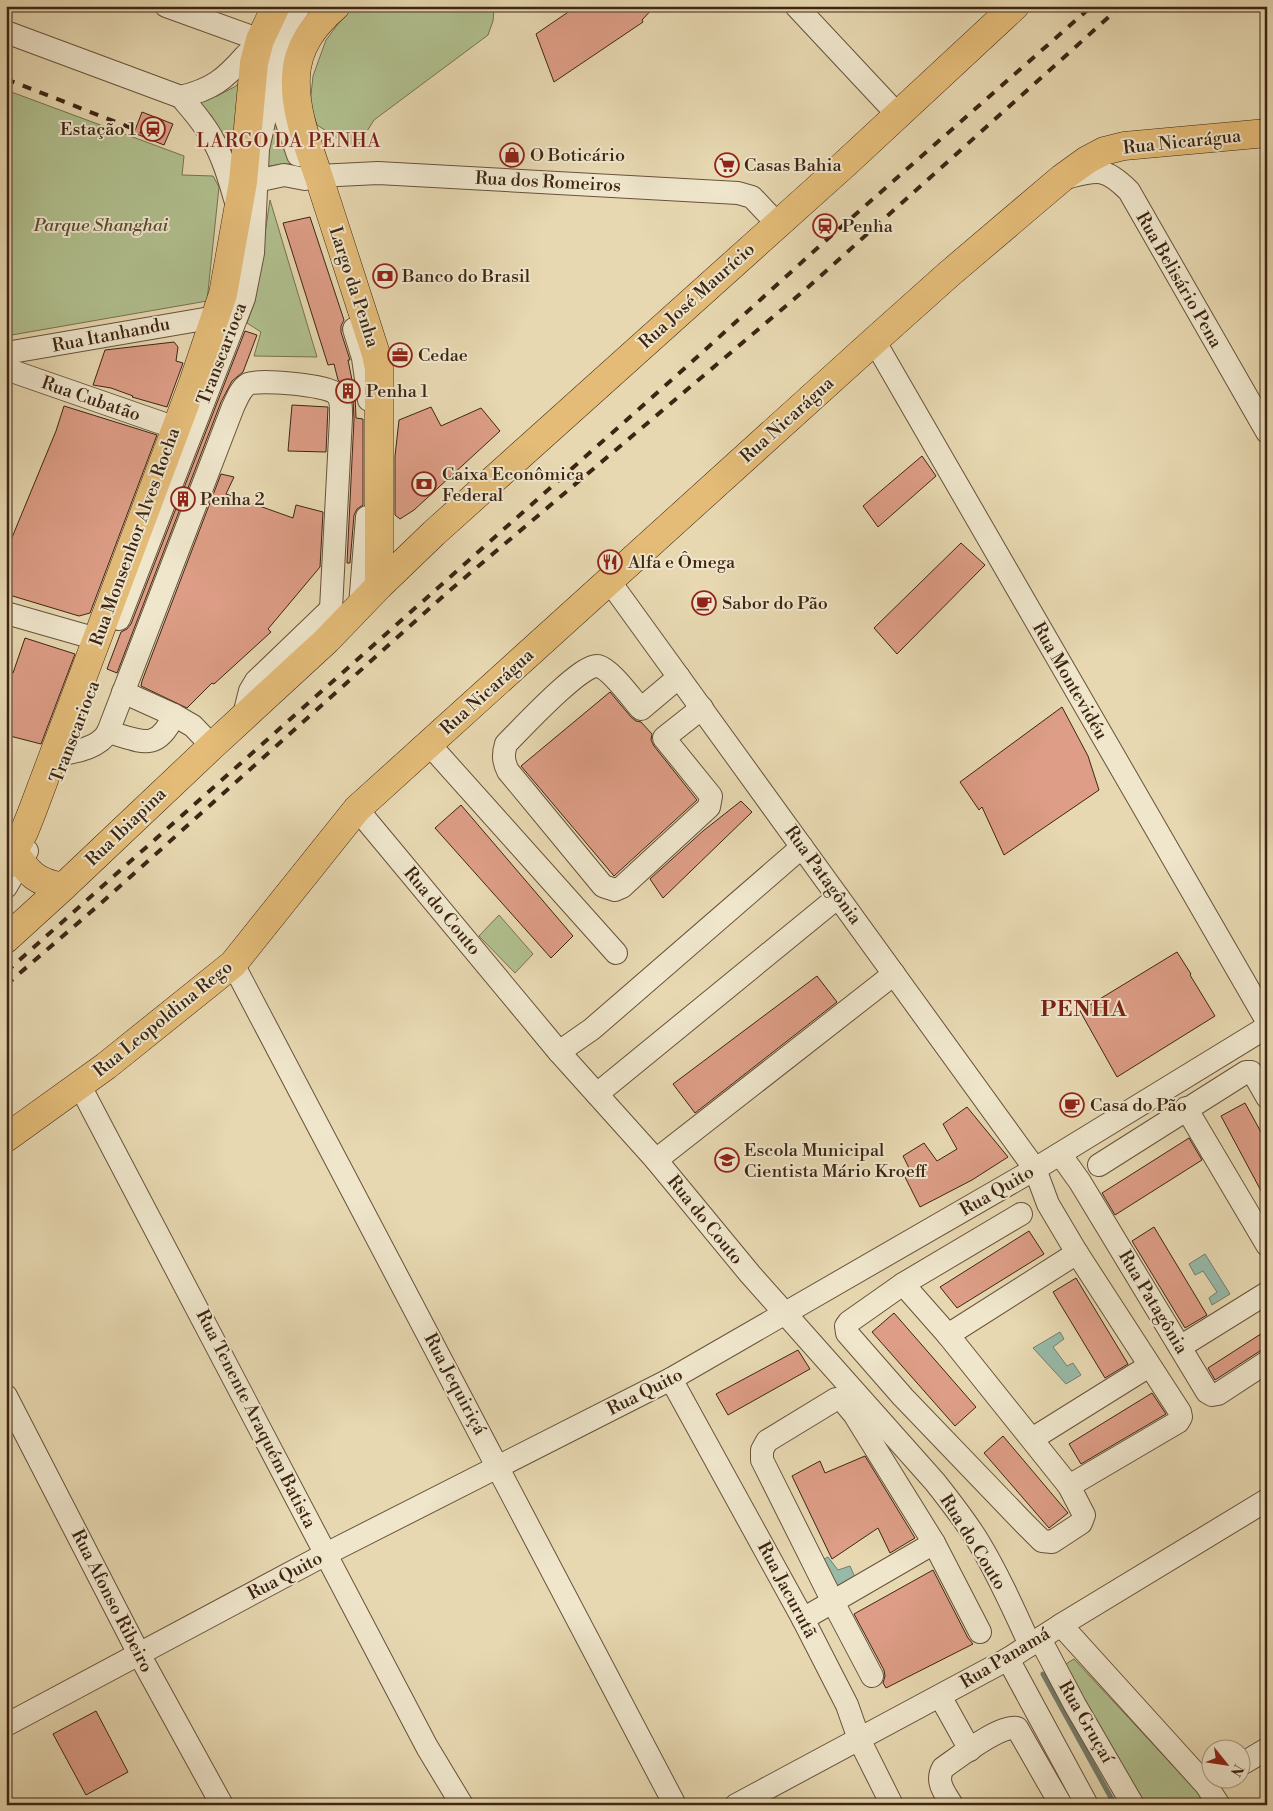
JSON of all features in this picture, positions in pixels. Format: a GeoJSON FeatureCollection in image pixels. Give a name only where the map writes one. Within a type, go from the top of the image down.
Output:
{"type":"FeatureCollection","features":[{"type":"Feature","properties":{"kind":"main road"},"geometry":{"type":"LineString","coordinates":[[216,317],[225,287],[238,209],[248,135],[254,63],[260,40],[276,6]]}},
{"type":"Feature","properties":{"kind":"main road","name":"Largo da Penha"},"geometry":{"type":"LineString","coordinates":[[336,6],[319,20],[306,41],[298,62],[296,94],[312,177],[376,354],[378,368],[379,586]]}},
{"type":"Feature","properties":{"kind":"main road","name":"Rua José Maurício"},"geometry":{"type":"LineString","coordinates":[[379,586],[434,533],[846,163],[1015,6]]}},
{"type":"Feature","properties":{"kind":"main road","name":"Rua Nicarágua"},"geometry":{"type":"LineString","coordinates":[[357,809],[610,582],[872,342],[1062,178],[1086,160],[1104,151],[1124,146],[1267,134]]}},
{"type":"Feature","properties":{"kind":"main road","name":"Rua Monsenhor Alves Rocha"},"geometry":{"type":"LineString","coordinates":[[12,856],[60,754],[97,639],[216,317]]}},
{"type":"Feature","properties":{"kind":"main road","name":"Rua Ibiapina"},"geometry":{"type":"LineString","coordinates":[[6,939],[64,887],[212,746],[345,613],[379,586]]}},
{"type":"Feature","properties":{"kind":"main road","name":"Rua Leopoldina Rego"},"geometry":{"type":"LineString","coordinates":[[6,1138],[80,1086],[233,964],[357,809]]}},
{"type":"Feature","properties":{"kind":"main road"},"geometry":{"type":"LineString","coordinates":[[12,856],[37,879],[64,887]]}},
{"type":"Feature","properties":{"kind":"street"},"geometry":{"type":"LineString","coordinates":[[166,6],[260,40]]}},
{"type":"Feature","properties":{"kind":"street"},"geometry":{"type":"LineString","coordinates":[[181,97],[202,91],[218,82],[260,40],[262,6]]}},
{"type":"Feature","properties":{"kind":"street","name":"Transcarioca"},"geometry":{"type":"LineString","coordinates":[[60,754],[244,298],[252,253],[260,136],[280,41],[290,20],[300,6]]}},
{"type":"Feature","properties":{"kind":"street"},"geometry":{"type":"LineString","coordinates":[[796,6],[897,114]]}},
{"type":"Feature","properties":{"kind":"street"},"geometry":{"type":"LineString","coordinates":[[6,32],[181,97],[199,118],[213,139],[224,163],[238,209]]}},
{"type":"Feature","properties":{"kind":"street","name":"Transcarioca"},"geometry":{"type":"LineString","coordinates":[[272,86],[312,177],[363,358],[366,376],[369,401],[369,484],[345,613]]}},
{"type":"Feature","properties":{"kind":"street","name":"Rua Belisário Pena"},"geometry":{"type":"LineString","coordinates":[[1062,178],[1092,172],[1104,172],[1118,180],[1128,191],[1267,432]]}},
{"type":"Feature","properties":{"kind":"street","name":"Rua dos Romeiros"},"geometry":{"type":"LineString","coordinates":[[256,181],[284,175],[312,177],[378,173],[738,193],[752,197],[769,215]]}},
{"type":"Feature","properties":{"kind":"street","name":"Rua Itanhandu"},"geometry":{"type":"LineString","coordinates":[[6,354],[92,340],[188,320],[216,317]]}},
{"type":"Feature","properties":{"kind":"street","name":"Rua Montevidéu"},"geometry":{"type":"LineString","coordinates":[[872,342],[879,349],[1267,1021]]}},
{"type":"Feature","properties":{"kind":"street","name":"Rua Cubatão"},"geometry":{"type":"LineString","coordinates":[[6,370],[176,428]]}},
{"type":"Feature","properties":{"kind":"street"},"geometry":{"type":"LineString","coordinates":[[60,754],[94,745],[105,737],[108,732],[233,407],[242,389],[249,384],[259,382],[310,386],[330,390],[338,395],[341,418],[345,613]]}},
{"type":"Feature","properties":{"kind":"street","name":"Rua Patagônia"},"geometry":{"type":"LineString","coordinates":[[610,582],[1035,1169],[1048,1204],[1077,1253],[1180,1412],[1181,1417],[1178,1422],[1069,1486]]}},
{"type":"Feature","properties":{"kind":"street"},"geometry":{"type":"LineString","coordinates":[[6,613],[97,639]]}},
{"type":"Feature","properties":{"kind":"street"},"geometry":{"type":"LineString","coordinates":[[590,666],[598,666],[608,672],[641,709],[711,796],[711,802],[709,807],[622,887],[615,890],[603,886],[508,771],[504,763],[504,753],[506,744],[576,676],[590,666]]}},
{"type":"Feature","properties":{"kind":"street"},"geometry":{"type":"LineString","coordinates":[[641,709],[679,677]]}},
{"type":"Feature","properties":{"kind":"street"},"geometry":{"type":"LineString","coordinates":[[122,692],[194,726],[212,746]]}},
{"type":"Feature","properties":{"kind":"street"},"geometry":{"type":"LineString","coordinates":[[664,738],[702,708]]}},
{"type":"Feature","properties":{"kind":"street"},"geometry":{"type":"LineString","coordinates":[[108,732],[150,742],[157,740],[164,733],[174,715]]}},
{"type":"Feature","properties":{"kind":"street"},"geometry":{"type":"LineString","coordinates":[[430,744],[616,953]]}},
{"type":"Feature","properties":{"kind":"street","name":"Rua do Couto"},"geometry":{"type":"LineString","coordinates":[[357,809],[560,1052],[656,1160],[750,1274],[935,1482],[978,1542],[1035,1642]]}},
{"type":"Feature","properties":{"kind":"street"},"geometry":{"type":"LineString","coordinates":[[560,1052],[592,1029],[802,847]]}},
{"type":"Feature","properties":{"kind":"street"},"geometry":{"type":"LineString","coordinates":[[6,887],[12,856]]}},
{"type":"Feature","properties":{"kind":"street"},"geometry":{"type":"LineString","coordinates":[[6,921],[29,902],[64,887]]}},
{"type":"Feature","properties":{"kind":"street"},"geometry":{"type":"LineString","coordinates":[[596,1094],[838,897]]}},
{"type":"Feature","properties":{"kind":"street","name":"Rua Jequiriçá"},"geometry":{"type":"LineString","coordinates":[[233,964],[676,1805]]}},
{"type":"Feature","properties":{"kind":"street"},"geometry":{"type":"LineString","coordinates":[[656,1160],[894,974]]}},
{"type":"Feature","properties":{"kind":"street","name":"Rua Quito"},"geometry":{"type":"LineString","coordinates":[[6,1725],[326,1554],[671,1379],[1035,1169],[1267,1027]]}},
{"type":"Feature","properties":{"kind":"street"},"geometry":{"type":"LineString","coordinates":[[1099,1164],[1246,1072],[1251,1072],[1255,1076],[1267,1097]]}},
{"type":"Feature","properties":{"kind":"street","name":"Rua Tenente Araquém Batista"},"geometry":{"type":"LineString","coordinates":[[80,1086],[423,1738],[462,1805]]}},
{"type":"Feature","properties":{"kind":"street"},"geometry":{"type":"LineString","coordinates":[[1186,1108],[1267,1245]]}},
{"type":"Feature","properties":{"kind":"street","name":"Rua Patagônia"},"geometry":{"type":"LineString","coordinates":[[1060,1154],[1080,1182],[1208,1392],[1212,1395],[1218,1394],[1267,1362]]}},
{"type":"Feature","properties":{"kind":"street"},"geometry":{"type":"LineString","coordinates":[[903,1284],[948,1335],[1069,1486],[1084,1515],[1083,1519],[1081,1524],[1052,1542],[1042,1541],[903,1397],[846,1333],[846,1326],[849,1322],[903,1284],[1021,1214]]}},
{"type":"Feature","properties":{"kind":"street"},"geometry":{"type":"LineString","coordinates":[[948,1335],[1077,1253]]}},
{"type":"Feature","properties":{"kind":"street"},"geometry":{"type":"LineString","coordinates":[[1180,1347],[1267,1293]]}},
{"type":"Feature","properties":{"kind":"street"},"geometry":{"type":"LineString","coordinates":[[1032,1439],[1150,1366]]}},
{"type":"Feature","properties":{"kind":"street","name":"Rua Jacurutã"},"geometry":{"type":"LineString","coordinates":[[671,1379],[803,1619],[847,1705],[858,1739],[892,1805]]}},
{"type":"Feature","properties":{"kind":"street","name":"Rua Afonso Ribeiro"},"geometry":{"type":"LineString","coordinates":[[6,1396],[139,1654],[222,1805]]}},
{"type":"Feature","properties":{"kind":"street"},"geometry":{"type":"LineString","coordinates":[[872,1676],[832,1602],[762,1460],[762,1450],[767,1440],[836,1399],[844,1402],[854,1414],[934,1543],[980,1632]]}},
{"type":"Feature","properties":{"kind":"street","name":"Rua Panamá"},"geometry":{"type":"LineString","coordinates":[[736,1805],[1008,1660],[1061,1625],[1267,1500]]}},
{"type":"Feature","properties":{"kind":"street"},"geometry":{"type":"LineString","coordinates":[[803,1619],[934,1543]]}},
{"type":"Feature","properties":{"kind":"street"},"geometry":{"type":"LineString","coordinates":[[1061,1625],[1200,1769]]}},
{"type":"Feature","properties":{"kind":"street","name":"Rua Gruçaí"},"geometry":{"type":"LineString","coordinates":[[1035,1642],[1133,1805]]}},
{"type":"Feature","properties":{"kind":"street"},"geometry":{"type":"LineString","coordinates":[[1008,1660],[1087,1805]]}},
{"type":"Feature","properties":{"kind":"street"},"geometry":{"type":"LineString","coordinates":[[946,1693],[976,1746]]}},
{"type":"Feature","properties":{"kind":"street"},"geometry":{"type":"LineString","coordinates":[[952,1805],[939,1782],[943,1768],[976,1746],[1010,1727],[1018,1728],[1061,1805]]}},
{"type":"Feature","properties":{"kind":"street"},"geometry":{"type":"LineString","coordinates":[[1250,1758],[1267,1749]]}},
{"type":"Feature","properties":{"kind":"street"},"geometry":{"type":"LineString","coordinates":[[1214,1788],[1217,1804]]}},
{"type":"Feature","properties":{"kind":"green space"},"geometry":{"type":"Polygon","coordinates":[[[360,6],[486,6],[494,8],[493,21],[488,35],[374,120],[359,144],[350,146],[317,125],[310,104],[313,76],[326,40],[347,12],[360,6]]]}},
{"type":"Feature","properties":{"kind":"green space"},"geometry":{"type":"Polygon","coordinates":[[[271,43],[237,196],[230,147],[211,115],[195,99],[217,96],[236,86],[271,43]]]}},
{"type":"Feature","properties":{"kind":"green space"},"geometry":{"type":"Polygon","coordinates":[[[272,86],[295,164],[263,167],[272,86]]]}},
{"type":"Feature","properties":{"kind":"green space","name":"Parque Shanghai"},"geometry":{"type":"Polygon","coordinates":[[[6,90],[184,156],[182,175],[213,176],[219,187],[207,301],[6,336],[6,90]]]}},
{"type":"Feature","properties":{"kind":"green space"},"geometry":{"type":"Polygon","coordinates":[[[270,200],[317,357],[254,356],[261,332],[247,323],[255,301],[270,200]]]}},
{"type":"Feature","properties":{"kind":"green space"},"geometry":{"type":"Polygon","coordinates":[[[499,915],[533,954],[515,973],[479,936],[499,915]]]}},
{"type":"Feature","properties":{"kind":"green space"},"geometry":{"type":"Polygon","coordinates":[[[1074,1659],[1202,1797],[1187,1805],[1136,1805],[1064,1665],[1074,1659]]]}},
{"type":"Feature","properties":{"kind":"shaded area"},"geometry":{"type":"Polygon","coordinates":[[[1205,1254],[1230,1294],[1212,1305],[1209,1298],[1217,1292],[1203,1271],[1195,1275],[1189,1264],[1205,1254]]]}},
{"type":"Feature","properties":{"kind":"shaded area"},"geometry":{"type":"Polygon","coordinates":[[[1060,1332],[1064,1339],[1053,1347],[1067,1366],[1073,1363],[1081,1375],[1066,1384],[1033,1348],[1060,1332]]]}},
{"type":"Feature","properties":{"kind":"shaded area"},"geometry":{"type":"Polygon","coordinates":[[[828,1557],[838,1570],[850,1566],[857,1582],[838,1594],[818,1562],[828,1557]]]}},
{"type":"Feature","properties":{"kind":"building"},"geometry":{"type":"Polygon","coordinates":[[[577,6],[655,6],[642,20],[643,22],[554,82],[536,34],[577,6]]]}},
{"type":"Feature","properties":{"kind":"building","name":"Estação 1"},"geometry":{"type":"Polygon","coordinates":[[[142,112],[173,124],[164,145],[134,133],[142,112]]]}},
{"type":"Feature","properties":{"kind":"building","name":"Penha 1"},"geometry":{"type":"Polygon","coordinates":[[[310,217],[344,320],[341,332],[350,360],[348,360],[355,395],[356,418],[363,419],[363,505],[357,509],[354,515],[350,563],[347,563],[354,419],[353,399],[348,388],[338,380],[334,364],[328,365],[283,223],[310,217]]]}},
{"type":"Feature","properties":{"kind":"building"},"geometry":{"type":"Polygon","coordinates":[[[245,331],[257,335],[243,372],[232,381],[221,402],[117,673],[107,669],[121,632],[131,624],[245,331]]]}},
{"type":"Feature","properties":{"kind":"building"},"geometry":{"type":"Polygon","coordinates":[[[174,342],[178,347],[176,361],[183,363],[167,407],[132,397],[111,388],[93,385],[105,350],[174,342]]]}},
{"type":"Feature","properties":{"kind":"building"},"geometry":{"type":"Polygon","coordinates":[[[292,405],[328,407],[326,452],[288,451],[292,405]]]}},
{"type":"Feature","properties":{"kind":"building"},"geometry":{"type":"Polygon","coordinates":[[[64,406],[157,435],[90,613],[79,616],[6,594],[6,552],[56,431],[64,406]]]}},
{"type":"Feature","properties":{"kind":"building"},"geometry":{"type":"Polygon","coordinates":[[[431,407],[441,426],[481,408],[500,431],[414,510],[400,519],[395,515],[395,456],[399,420],[431,407]]]}},
{"type":"Feature","properties":{"kind":"building"},"geometry":{"type":"Polygon","coordinates":[[[922,456],[936,476],[878,527],[863,506],[922,456]]]}},
{"type":"Feature","properties":{"kind":"building"},"geometry":{"type":"Polygon","coordinates":[[[221,474],[234,477],[226,494],[293,518],[296,505],[323,512],[320,567],[268,629],[271,632],[214,684],[212,683],[187,708],[141,686],[221,474]]]}},
{"type":"Feature","properties":{"kind":"building"},"geometry":{"type":"Polygon","coordinates":[[[961,543],[985,565],[897,654],[874,628],[961,543]]]}},
{"type":"Feature","properties":{"kind":"building"},"geometry":{"type":"Polygon","coordinates":[[[25,638],[75,654],[41,744],[6,735],[6,672],[13,673],[25,638]]]}},
{"type":"Feature","properties":{"kind":"building"},"geometry":{"type":"Polygon","coordinates":[[[610,692],[631,717],[641,722],[652,734],[651,740],[654,746],[697,800],[614,876],[521,766],[610,692]]]}},
{"type":"Feature","properties":{"kind":"building"},"geometry":{"type":"Polygon","coordinates":[[[1062,707],[1088,756],[1099,790],[1004,855],[982,807],[979,810],[960,782],[1062,707]]]}},
{"type":"Feature","properties":{"kind":"building"},"geometry":{"type":"Polygon","coordinates":[[[741,801],[752,812],[663,898],[650,879],[703,831],[741,801]]]}},
{"type":"Feature","properties":{"kind":"building"},"geometry":{"type":"Polygon","coordinates":[[[461,805],[573,936],[551,958],[435,828],[461,805]]]}},
{"type":"Feature","properties":{"kind":"building"},"geometry":{"type":"Polygon","coordinates":[[[1177,952],[1215,1016],[1117,1077],[1080,1011],[1177,952]]]}},
{"type":"Feature","properties":{"kind":"building"},"geometry":{"type":"Polygon","coordinates":[[[817,976],[837,1002],[695,1113],[673,1084],[817,976]]]}},
{"type":"Feature","properties":{"kind":"building"},"geometry":{"type":"Polygon","coordinates":[[[1245,1103],[1267,1143],[1267,1202],[1221,1116],[1245,1103]]]}},
{"type":"Feature","properties":{"kind":"building"},"geometry":{"type":"Polygon","coordinates":[[[967,1107],[1008,1157],[972,1180],[920,1207],[904,1175],[910,1170],[903,1156],[924,1143],[937,1161],[957,1149],[943,1124],[967,1107]]]}},
{"type":"Feature","properties":{"kind":"building"},"geometry":{"type":"Polygon","coordinates":[[[1189,1138],[1202,1160],[1115,1215],[1102,1193],[1189,1138]]]}},
{"type":"Feature","properties":{"kind":"building"},"geometry":{"type":"Polygon","coordinates":[[[1154,1227],[1207,1315],[1185,1328],[1132,1241],[1154,1227]]]}},
{"type":"Feature","properties":{"kind":"building"},"geometry":{"type":"Polygon","coordinates":[[[1029,1231],[1044,1254],[957,1308],[940,1287],[1029,1231]]]}},
{"type":"Feature","properties":{"kind":"building"},"geometry":{"type":"Polygon","coordinates":[[[1076,1278],[1128,1364],[1105,1378],[1053,1292],[1076,1278]]]}},
{"type":"Feature","properties":{"kind":"building"},"geometry":{"type":"Polygon","coordinates":[[[894,1313],[976,1407],[955,1426],[872,1332],[894,1313]]]}},
{"type":"Feature","properties":{"kind":"building"},"geometry":{"type":"Polygon","coordinates":[[[1267,1330],[1267,1349],[1260,1351],[1215,1380],[1208,1368],[1267,1330]]]}},
{"type":"Feature","properties":{"kind":"building"},"geometry":{"type":"Polygon","coordinates":[[[798,1350],[810,1369],[728,1415],[716,1394],[798,1350]]]}},
{"type":"Feature","properties":{"kind":"building"},"geometry":{"type":"Polygon","coordinates":[[[1152,1393],[1166,1414],[1081,1464],[1069,1444],[1152,1393]]]}},
{"type":"Feature","properties":{"kind":"building"},"geometry":{"type":"Polygon","coordinates":[[[1003,1436],[1068,1513],[1049,1528],[984,1453],[1003,1436]]]}},
{"type":"Feature","properties":{"kind":"building"},"geometry":{"type":"Polygon","coordinates":[[[865,1456],[915,1538],[890,1553],[878,1528],[832,1559],[792,1476],[820,1461],[825,1473],[865,1456]]]}},
{"type":"Feature","properties":{"kind":"building"},"geometry":{"type":"Polygon","coordinates":[[[933,1570],[968,1638],[973,1644],[886,1688],[883,1683],[884,1670],[854,1614],[933,1570]]]}},
{"type":"Feature","properties":{"kind":"building"},"geometry":{"type":"Polygon","coordinates":[[[96,1711],[128,1772],[86,1795],[53,1734],[96,1711]]]}},
{"type":"Feature","properties":{"kind":"waterway"},"geometry":{"type":"LineString","coordinates":[[1043,1674],[1115,1805]]}},
{"type":"Feature","properties":{"kind":"railway"},"geometry":{"type":"LineString","coordinates":[[6,972],[823,243],[1092,6]]}},
{"type":"Feature","properties":{"kind":"railway"},"geometry":{"type":"LineString","coordinates":[[6,985],[100,904],[449,591],[806,289],[1121,6]]}},
{"type":"Feature","properties":{"kind":"railway"},"geometry":{"type":"LineString","coordinates":[[6,79],[144,133]]}},
{"type":"Feature","properties":{"kind":"place","name":"Estação 1"},"geometry":{"type":"Point","coordinates":[153,129]}},
{"type":"Feature","properties":{"kind":"place","name":"O Boticário"},"geometry":{"type":"Point","coordinates":[512,155]}},
{"type":"Feature","properties":{"kind":"place","name":"Casas Bahia"},"geometry":{"type":"Point","coordinates":[727,165]}},
{"type":"Feature","properties":{"kind":"place","name":"Penha"},"geometry":{"type":"Point","coordinates":[825,226]}},
{"type":"Feature","properties":{"kind":"place","name":"Banco do Brasil"},"geometry":{"type":"Point","coordinates":[385,276]}},
{"type":"Feature","properties":{"kind":"place","name":"Cedae"},"geometry":{"type":"Point","coordinates":[400,355]}},
{"type":"Feature","properties":{"kind":"place","name":"Penha 1"},"geometry":{"type":"Point","coordinates":[348,391]}},
{"type":"Feature","properties":{"kind":"place","name":"Caixa Econômica Federal"},"geometry":{"type":"Point","coordinates":[424,484]}},
{"type":"Feature","properties":{"kind":"place","name":"Penha 2"},"geometry":{"type":"Point","coordinates":[183,499]}},
{"type":"Feature","properties":{"kind":"place","name":"Alfa e Ômega"},"geometry":{"type":"Point","coordinates":[610,562]}},
{"type":"Feature","properties":{"kind":"place","name":"Sabor do Pão"},"geometry":{"type":"Point","coordinates":[704,603]}},
{"type":"Feature","properties":{"kind":"place","name":"Casa do Pão"},"geometry":{"type":"Point","coordinates":[1072,1105]}},
{"type":"Feature","properties":{"kind":"place","name":"Escola Municipal Cientista Mário Kroeff"},"geometry":{"type":"Point","coordinates":[727,1160]}},
{"type":"Feature","properties":{"kind":"district","name":"LARGO DA PENHA"},"geometry":{"type":"Point","coordinates":[289,141]}},
{"type":"Feature","properties":{"kind":"district","name":"PENHA"},"geometry":{"type":"Point","coordinates":[1084,1009]}}]}
